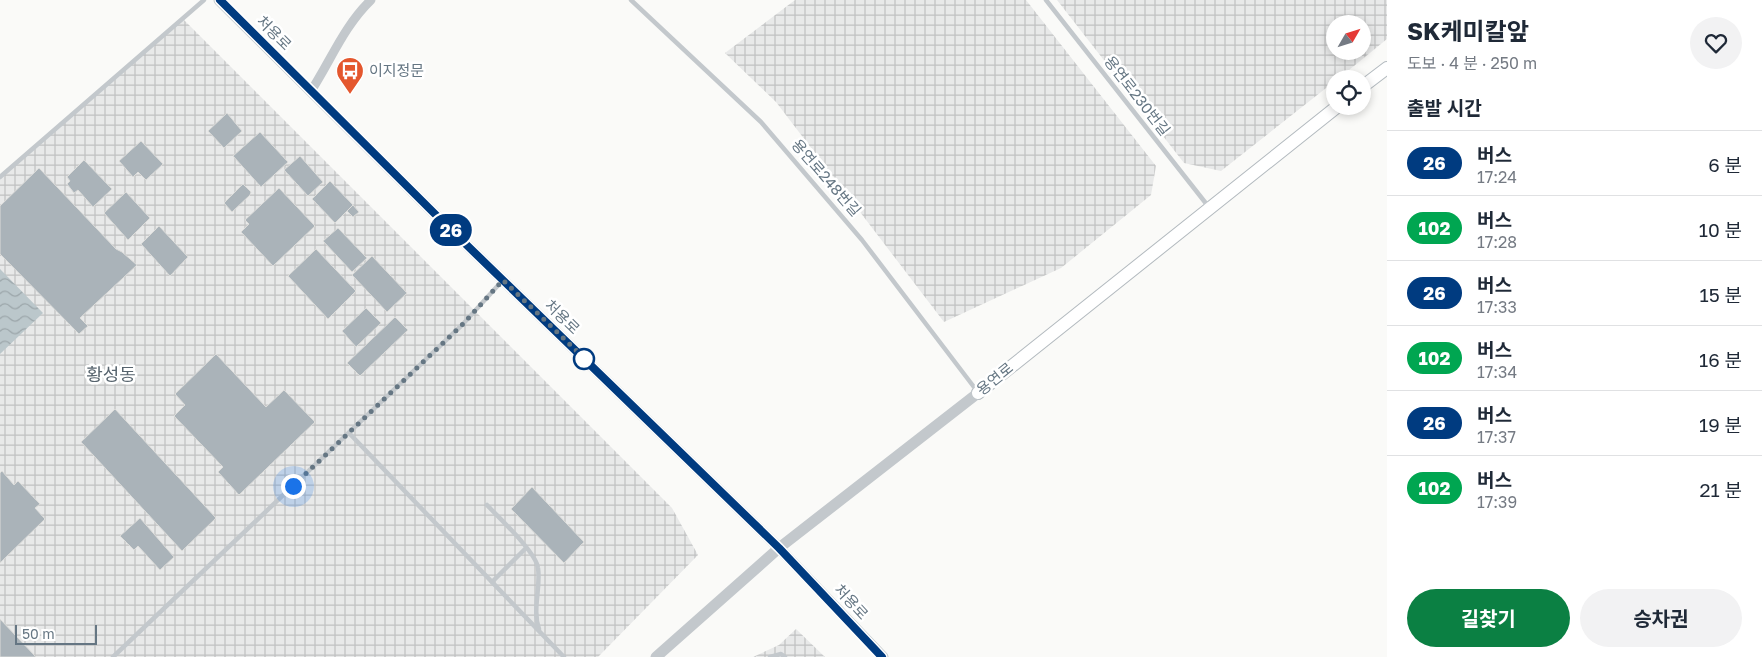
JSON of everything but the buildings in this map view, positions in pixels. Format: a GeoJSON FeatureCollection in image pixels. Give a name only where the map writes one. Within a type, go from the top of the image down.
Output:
{"type":"FeatureCollection","features":[{"type":"Feature","properties":{"kind":"main road"},"geometry":{"type":"LineString","coordinates":[[1371,80],[1387,68]]}},
{"type":"Feature","properties":{"kind":"main road","name":"용연로"},"geometry":{"type":"LineString","coordinates":[[978,392],[1327,115]]}},
{"type":"Feature","properties":{"kind":"street","name":"처용로"},"geometry":{"type":"LineString","coordinates":[[220,0],[503,280],[779,548],[882,657]]}},
{"type":"Feature","properties":{"kind":"street"},"geometry":{"type":"LineString","coordinates":[[311,91],[324,72],[344,32],[359,11],[371,0]]}},
{"type":"Feature","properties":{"kind":"street","name":"용연로"},"geometry":{"type":"LineString","coordinates":[[656,657],[779,548],[978,392]]}},
{"type":"Feature","properties":{"kind":"lane"},"geometry":{"type":"LineString","coordinates":[[0,177],[204,0]]}},
{"type":"Feature","properties":{"kind":"lane","name":"용연로248번길"},"geometry":{"type":"LineString","coordinates":[[631,0],[761,122],[862,240],[978,392]]}},
{"type":"Feature","properties":{"kind":"lane","name":"용연로230번길"},"geometry":{"type":"LineString","coordinates":[[1046,0],[1209,207]]}},
{"type":"Feature","properties":{"kind":"lane"},"geometry":{"type":"LineString","coordinates":[[113,657],[463,324],[503,280]]}},
{"type":"Feature","properties":{"kind":"lane"},"geometry":{"type":"LineString","coordinates":[[349,433],[564,657]]}},
{"type":"Feature","properties":{"kind":"lane"},"geometry":{"type":"LineString","coordinates":[[487,505],[534,556],[538,566],[536,621],[539,631]]}},
{"type":"Feature","properties":{"kind":"lane"},"geometry":{"type":"LineString","coordinates":[[492,582],[526,548]]}},
{"type":"Feature","properties":{"kind":"lane"},"geometry":{"type":"LineString","coordinates":[[770,657],[781,654],[785,657]]}},
{"type":"Feature","properties":{"kind":"shaded area"},"geometry":{"type":"Polygon","coordinates":[[[795,0],[1026,0],[1156,166],[1151,195],[1061,268],[944,322],[776,102],[725,53],[795,0]]]}},
{"type":"Feature","properties":{"kind":"shaded area"},"geometry":{"type":"Polygon","coordinates":[[[1057,0],[1387,0],[1387,39],[1371,52],[1371,15],[1326,15],[1326,60],[1361,60],[1349,70],[1326,70],[1326,88],[1221,171],[1184,163],[1057,0]]]}},
{"type":"Feature","properties":{"kind":"shaded area"},"geometry":{"type":"Polygon","coordinates":[[[183,19],[672,508],[698,555],[598,657],[0,657],[0,178],[183,19]]]}},
{"type":"Feature","properties":{"kind":"shaded area"},"geometry":{"type":"Polygon","coordinates":[[[796,629],[825,657],[753,657],[779,645],[796,629]]]}},
{"type":"Feature","properties":{"kind":"water"},"geometry":{"type":"Polygon","coordinates":[[[0,269],[43,313],[0,354],[0,269]]]}},
{"type":"Feature","properties":{"kind":"bus line","name":"26"},"geometry":{"type":"LineString","coordinates":[[220,0],[444,223],[730,499],[882,657]]}},
{"type":"Feature","properties":{"kind":"place","name":"이지정문"},"geometry":{"type":"Point","coordinates":[350,95]}},
{"type":"Feature","properties":{"kind":"district","name":"황성동"},"geometry":{"type":"Point","coordinates":[111,375]}},
{"type":"Feature","properties":{"kind":"route"},"geometry":{"type":"LineString","coordinates":[[293,486],[463,324],[503,280],[588,362],[584,359]]}}]}
